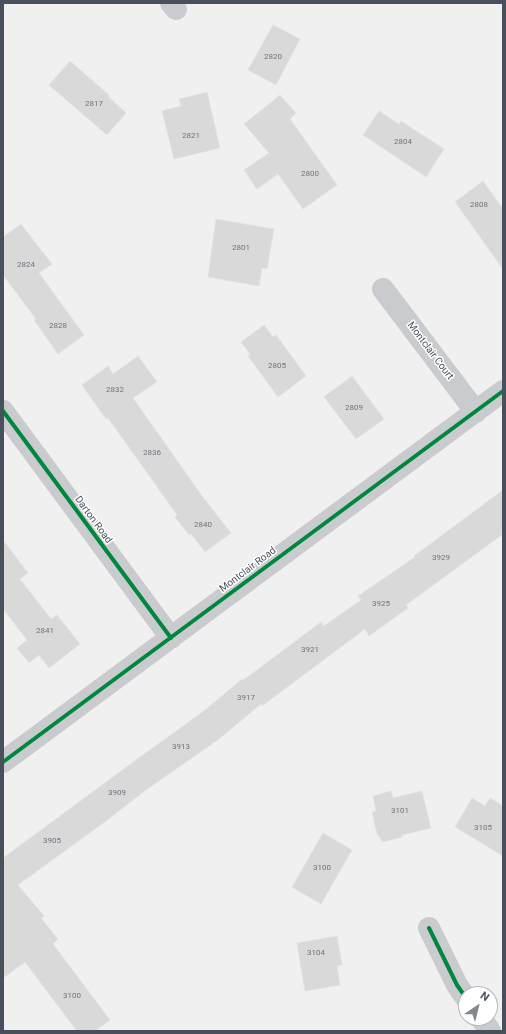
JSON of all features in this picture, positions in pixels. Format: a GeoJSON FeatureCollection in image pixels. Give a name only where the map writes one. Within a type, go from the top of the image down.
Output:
{"type":"FeatureCollection","features":[{"type":"Feature","properties":{"kind":"street","name":"Montclair Court"},"geometry":{"type":"LineString","coordinates":[[383,289],[476,412]]}},
{"type":"Feature","properties":{"kind":"street","name":"Montclair Road"},"geometry":{"type":"LineString","coordinates":[[3,762],[503,391]]}},
{"type":"Feature","properties":{"kind":"street","name":"Darton Road"},"geometry":{"type":"LineString","coordinates":[[3,411],[171,638]]}},
{"type":"Feature","properties":{"kind":"street"},"geometry":{"type":"LineString","coordinates":[[429,928],[458,988]]}},
{"type":"Feature","properties":{"kind":"building"},"geometry":{"type":"Polygon","coordinates":[[[273,25],[300,39],[276,85],[248,70],[273,25]]]}},
{"type":"Feature","properties":{"kind":"building"},"geometry":{"type":"Polygon","coordinates":[[[70,61],[109,95],[108,96],[126,113],[107,135],[49,85],[70,61]]]}},
{"type":"Feature","properties":{"kind":"building"},"geometry":{"type":"Polygon","coordinates":[[[207,92],[220,148],[174,159],[162,111],[181,106],[179,99],[207,92]]]}},
{"type":"Feature","properties":{"kind":"building"},"geometry":{"type":"Polygon","coordinates":[[[280,95],[296,113],[290,119],[337,185],[303,209],[278,174],[257,189],[244,170],[269,153],[244,124],[280,95]]]}},
{"type":"Feature","properties":{"kind":"building"},"geometry":{"type":"Polygon","coordinates":[[[379,111],[399,124],[401,121],[444,149],[426,177],[363,135],[379,111]]]}},
{"type":"Feature","properties":{"kind":"building"},"geometry":{"type":"Polygon","coordinates":[[[483,181],[503,209],[503,269],[455,202],[483,181]]]}},
{"type":"Feature","properties":{"kind":"building"},"geometry":{"type":"Polygon","coordinates":[[[216,219],[274,229],[267,269],[262,268],[259,286],[208,277],[216,219]]]}},
{"type":"Feature","properties":{"kind":"building"},"geometry":{"type":"Polygon","coordinates":[[[21,224],[52,264],[39,273],[84,335],[58,354],[34,320],[36,319],[3,275],[3,237],[21,224]]]}},
{"type":"Feature","properties":{"kind":"building"},"geometry":{"type":"Polygon","coordinates":[[[264,325],[273,337],[276,335],[306,376],[278,397],[248,356],[250,354],[241,342],[264,325]]]}},
{"type":"Feature","properties":{"kind":"building"},"geometry":{"type":"Polygon","coordinates":[[[138,356],[157,382],[133,398],[202,496],[231,533],[205,552],[175,517],[177,515],[108,418],[106,419],[82,385],[108,366],[113,374],[138,356]]]}},
{"type":"Feature","properties":{"kind":"building"},"geometry":{"type":"Polygon","coordinates":[[[352,376],[384,419],[356,439],[324,397],[352,376]]]}},
{"type":"Feature","properties":{"kind":"building"},"geometry":{"type":"Polygon","coordinates":[[[503,490],[503,534],[406,605],[408,608],[369,636],[365,629],[262,706],[261,704],[219,739],[146,790],[18,885],[44,916],[41,918],[58,939],[53,944],[110,1020],[95,1031],[77,1031],[25,962],[3,978],[3,858],[204,711],[242,679],[243,680],[253,673],[321,622],[324,626],[361,600],[358,596],[415,557],[414,556],[503,490]]]}},
{"type":"Feature","properties":{"kind":"building"},"geometry":{"type":"Polygon","coordinates":[[[3,540],[28,573],[20,579],[51,619],[57,615],[80,644],[49,668],[39,655],[29,663],[17,648],[27,640],[3,609],[3,540]]]}},
{"type":"Feature","properties":{"kind":"building"},"geometry":{"type":"Polygon","coordinates":[[[391,791],[393,798],[422,791],[431,828],[402,835],[402,837],[383,842],[377,834],[372,812],[376,811],[373,796],[391,791]]]}},
{"type":"Feature","properties":{"kind":"building"},"geometry":{"type":"Polygon","coordinates":[[[472,798],[485,806],[490,798],[503,806],[503,856],[455,827],[472,798]]]}},
{"type":"Feature","properties":{"kind":"building"},"geometry":{"type":"Polygon","coordinates":[[[323,833],[352,850],[321,904],[292,887],[323,833]]]}},
{"type":"Feature","properties":{"kind":"building"},"geometry":{"type":"Polygon","coordinates":[[[337,936],[342,965],[337,966],[340,985],[305,991],[297,943],[337,936]]]}},
{"type":"Feature","properties":{"kind":"cycle path"},"geometry":{"type":"LineString","coordinates":[[3,762],[503,391]]}},
{"type":"Feature","properties":{"kind":"cycle path"},"geometry":{"type":"LineString","coordinates":[[3,411],[171,638]]}},
{"type":"Feature","properties":{"kind":"cycle path"},"geometry":{"type":"LineString","coordinates":[[429,928],[458,986]]}}]}
